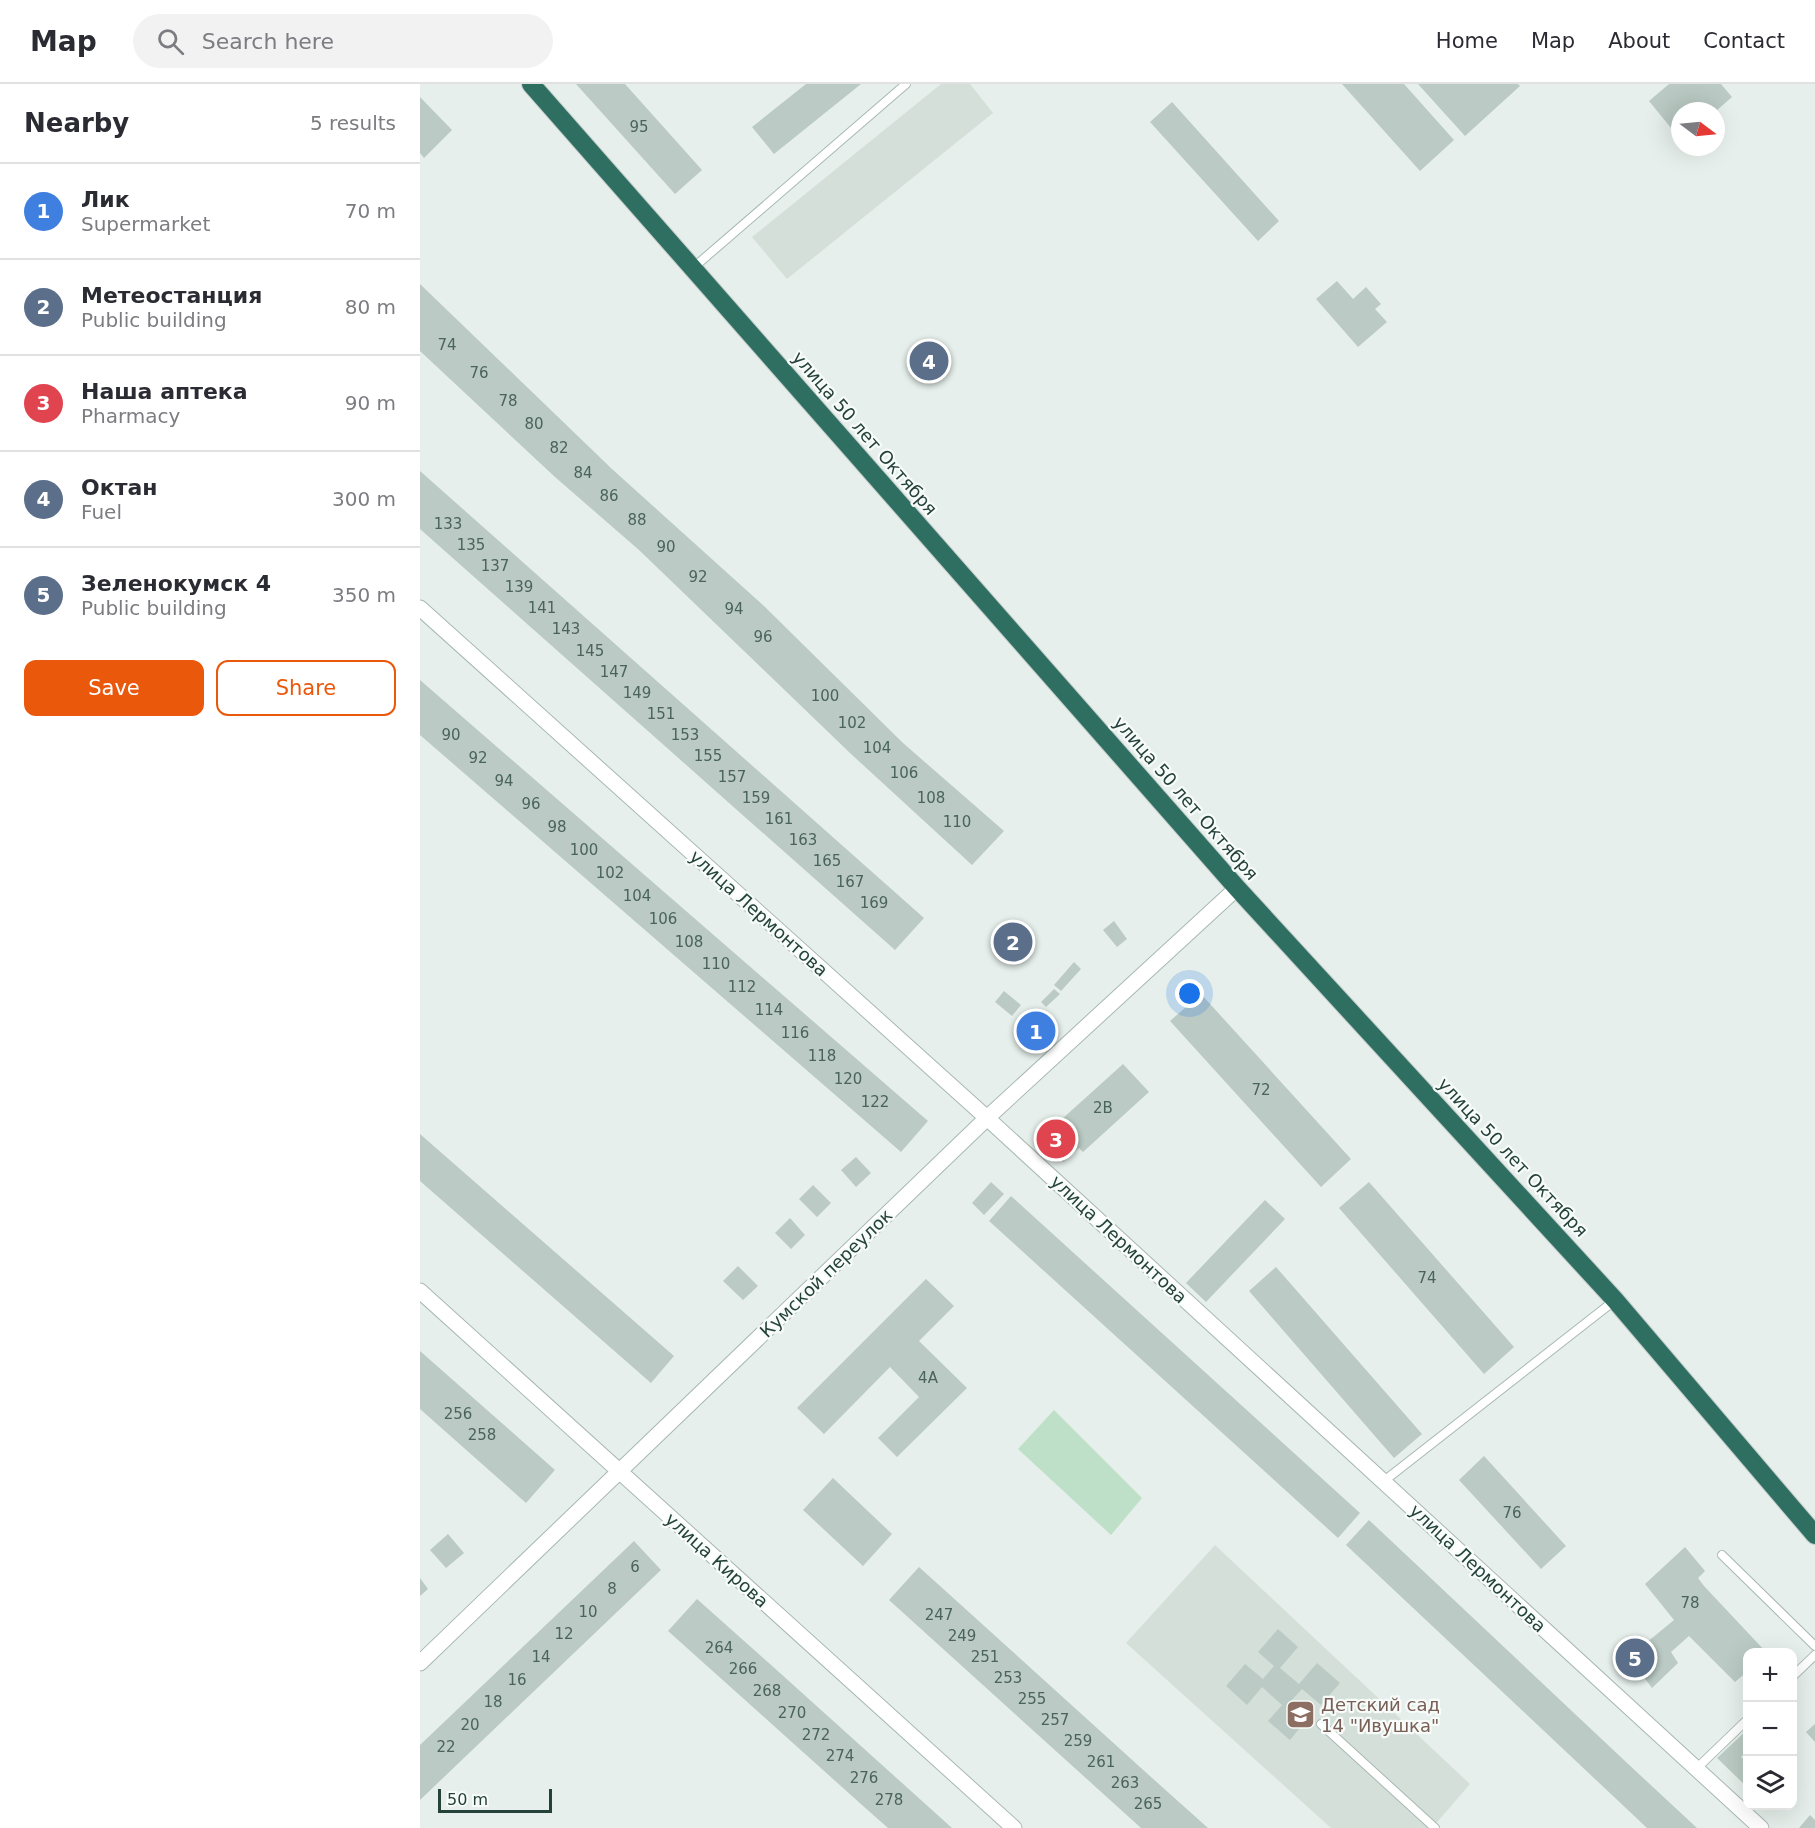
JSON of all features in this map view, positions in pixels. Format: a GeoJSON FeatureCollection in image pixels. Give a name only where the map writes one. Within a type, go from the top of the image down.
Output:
{"type":"FeatureCollection","features":[{"type":"Feature","properties":{"kind":"highway","name":"улица 50 лет Октября"},"geometry":{"type":"LineString","coordinates":[[531,84],[1237,888],[1616,1300],[1815,1535]]}},
{"type":"Feature","properties":{"kind":"street","name":"улица Лермонтова"},"geometry":{"type":"LineString","coordinates":[[420,608],[987,1118],[1761,1828]]}},
{"type":"Feature","properties":{"kind":"street","name":"Кумской переулок"},"geometry":{"type":"LineString","coordinates":[[420,1663],[987,1118],[1237,888]]}},
{"type":"Feature","properties":{"kind":"street","name":"улица Кирова"},"geometry":{"type":"LineString","coordinates":[[420,1291],[1014,1828]]}},
{"type":"Feature","properties":{"kind":"lane"},"geometry":{"type":"LineString","coordinates":[[693,268],[906,84]]}},
{"type":"Feature","properties":{"kind":"lane"},"geometry":{"type":"LineString","coordinates":[[1384,1482],[1616,1300]]}},
{"type":"Feature","properties":{"kind":"lane"},"geometry":{"type":"LineString","coordinates":[[1722,1555],[1815,1646]]}},
{"type":"Feature","properties":{"kind":"lane"},"geometry":{"type":"LineString","coordinates":[[1797,1672],[1815,1655]]}},
{"type":"Feature","properties":{"kind":"lane"},"geometry":{"type":"LineString","coordinates":[[1321,1724],[1435,1828]]}},
{"type":"Feature","properties":{"kind":"lane"},"geometry":{"type":"LineString","coordinates":[[1696,1768],[1743,1724]]}},
{"type":"Feature","properties":{"kind":"shaded area"},"geometry":{"type":"Polygon","coordinates":[[[941,84],[970,84],[993,113],[787,279],[752,237],[941,84]]]}},
{"type":"Feature","properties":{"kind":"shaded area","name":"Детский сад 14 \"Ивушка\""},"geometry":{"type":"Polygon","coordinates":[[[1215,1545],[1470,1784],[1432,1828],[1331,1828],[1126,1643],[1215,1545]]]}},
{"type":"Feature","properties":{"kind":"green space"},"geometry":{"type":"Polygon","coordinates":[[[1054,1410],[1142,1498],[1111,1535],[1018,1449],[1054,1410]]]}},
{"type":"Feature","properties":{"kind":"building"},"geometry":{"type":"Polygon","coordinates":[[[576,84],[625,84],[702,170],[675,194],[576,84]]]}},
{"type":"Feature","properties":{"kind":"building"},"geometry":{"type":"Polygon","coordinates":[[[806,84],[861,84],[774,154],[752,127],[806,84]]]}},
{"type":"Feature","properties":{"kind":"building"},"geometry":{"type":"Polygon","coordinates":[[[1342,84],[1404,84],[1454,140],[1420,171],[1342,84]]]}},
{"type":"Feature","properties":{"kind":"building"},"geometry":{"type":"Polygon","coordinates":[[[1418,84],[1518,84],[1520,86],[1465,136],[1418,84]]]}},
{"type":"Feature","properties":{"kind":"building"},"geometry":{"type":"Polygon","coordinates":[[[1669,84],[1721,84],[1732,97],[1725,103],[1671,102],[1671,128],[1649,101],[1669,84]]]}},
{"type":"Feature","properties":{"kind":"building"},"geometry":{"type":"Polygon","coordinates":[[[420,97],[452,130],[424,158],[420,153],[420,97]]]}},
{"type":"Feature","properties":{"kind":"building"},"geometry":{"type":"Polygon","coordinates":[[[1172,102],[1279,221],[1258,241],[1150,122],[1172,102]]]}},
{"type":"Feature","properties":{"kind":"building"},"geometry":{"type":"Polygon","coordinates":[[[1337,281],[1353,299],[1366,287],[1381,304],[1375,309],[1387,322],[1358,347],[1316,299],[1337,281]]]}},
{"type":"Feature","properties":{"kind":"building"},"geometry":{"type":"Polygon","coordinates":[[[420,284],[612,469],[765,607],[903,743],[1004,831],[972,865],[850,753],[639,550],[555,477],[420,351],[420,284]]]}},
{"type":"Feature","properties":{"kind":"building"},"geometry":{"type":"Polygon","coordinates":[[[420,471],[924,918],[895,950],[420,529],[420,471]]]}},
{"type":"Feature","properties":{"kind":"building"},"geometry":{"type":"Polygon","coordinates":[[[420,680],[928,1121],[901,1152],[420,735],[420,680]]]}},
{"type":"Feature","properties":{"kind":"building"},"geometry":{"type":"Polygon","coordinates":[[[1114,921],[1127,939],[1117,947],[1103,930],[1114,921]]]}},
{"type":"Feature","properties":{"kind":"building"},"geometry":{"type":"Polygon","coordinates":[[[1074,962],[1081,969],[1061,991],[1054,985],[1074,962]]]}},
{"type":"Feature","properties":{"kind":"building"},"geometry":{"type":"Polygon","coordinates":[[[1054,989],[1060,994],[1046,1007],[1041,1002],[1054,989]]]}},
{"type":"Feature","properties":{"kind":"building"},"geometry":{"type":"Polygon","coordinates":[[[1004,991],[1021,1005],[1012,1016],[995,1002],[1004,991]]]}},
{"type":"Feature","properties":{"kind":"building"},"geometry":{"type":"Polygon","coordinates":[[[1201,994],[1351,1159],[1321,1187],[1170,1021],[1201,994]]]}},
{"type":"Feature","properties":{"kind":"building"},"geometry":{"type":"Polygon","coordinates":[[[1043,1012],[1053,1024],[1029,1049],[1018,1038],[1043,1012]]]}},
{"type":"Feature","properties":{"kind":"building"},"geometry":{"type":"Polygon","coordinates":[[[1123,1064],[1149,1092],[1083,1152],[1079,1148],[1063,1162],[1041,1138],[1123,1064]]]}},
{"type":"Feature","properties":{"kind":"building"},"geometry":{"type":"Polygon","coordinates":[[[420,1134],[674,1356],[651,1383],[420,1181],[420,1134]]]}},
{"type":"Feature","properties":{"kind":"building"},"geometry":{"type":"Polygon","coordinates":[[[856,1157],[871,1173],[856,1187],[841,1170],[856,1157]]]}},
{"type":"Feature","properties":{"kind":"building"},"geometry":{"type":"Polygon","coordinates":[[[991,1182],[1004,1194],[984,1215],[972,1203],[991,1182]]]}},
{"type":"Feature","properties":{"kind":"building"},"geometry":{"type":"Polygon","coordinates":[[[1369,1182],[1514,1347],[1484,1374],[1339,1208],[1369,1182]]]}},
{"type":"Feature","properties":{"kind":"building"},"geometry":{"type":"Polygon","coordinates":[[[813,1185],[831,1203],[817,1217],[799,1199],[813,1185]]]}},
{"type":"Feature","properties":{"kind":"building"},"geometry":{"type":"Polygon","coordinates":[[[1011,1196],[1360,1513],[1338,1538],[989,1221],[1011,1196]]]}},
{"type":"Feature","properties":{"kind":"building"},"geometry":{"type":"Polygon","coordinates":[[[1265,1200],[1285,1219],[1206,1302],[1186,1283],[1265,1200]]]}},
{"type":"Feature","properties":{"kind":"building"},"geometry":{"type":"Polygon","coordinates":[[[790,1218],[805,1235],[791,1249],[775,1233],[790,1218]]]}},
{"type":"Feature","properties":{"kind":"building"},"geometry":{"type":"Polygon","coordinates":[[[738,1266],[758,1286],[743,1300],[723,1281],[738,1266]]]}},
{"type":"Feature","properties":{"kind":"building"},"geometry":{"type":"Polygon","coordinates":[[[1276,1267],[1422,1434],[1394,1458],[1249,1291],[1276,1267]]]}},
{"type":"Feature","properties":{"kind":"building"},"geometry":{"type":"Polygon","coordinates":[[[926,1279],[954,1306],[919,1341],[967,1388],[897,1457],[878,1438],[919,1397],[890,1367],[824,1434],[797,1408],[926,1279]]]}},
{"type":"Feature","properties":{"kind":"building"},"geometry":{"type":"Polygon","coordinates":[[[420,1351],[555,1470],[526,1503],[420,1409],[420,1351]]]}},
{"type":"Feature","properties":{"kind":"building"},"geometry":{"type":"Polygon","coordinates":[[[1484,1456],[1566,1546],[1541,1569],[1459,1480],[1484,1456]]]}},
{"type":"Feature","properties":{"kind":"building"},"geometry":{"type":"Polygon","coordinates":[[[833,1478],[892,1534],[863,1566],[803,1510],[833,1478]]]}},
{"type":"Feature","properties":{"kind":"building"},"geometry":{"type":"Polygon","coordinates":[[[1369,1520],[1697,1828],[1647,1828],[1346,1545],[1369,1520]]]}},
{"type":"Feature","properties":{"kind":"building"},"geometry":{"type":"Polygon","coordinates":[[[448,1534],[464,1553],[446,1568],[430,1550],[448,1534]]]}},
{"type":"Feature","properties":{"kind":"building"},"geometry":{"type":"Polygon","coordinates":[[[634,1541],[661,1570],[420,1800],[420,1745],[634,1541]]]}},
{"type":"Feature","properties":{"kind":"building"},"geometry":{"type":"Polygon","coordinates":[[[1685,1547],[1705,1571],[1698,1578],[1704,1586],[1762,1648],[1743,1648],[1743,1675],[1735,1682],[1689,1636],[1671,1652],[1678,1663],[1652,1688],[1629,1657],[1674,1620],[1645,1584],[1685,1547]]]}},
{"type":"Feature","properties":{"kind":"building"},"geometry":{"type":"Polygon","coordinates":[[[919,1567],[1208,1828],[1141,1828],[889,1600],[919,1567]]]}},
{"type":"Feature","properties":{"kind":"building"},"geometry":{"type":"Polygon","coordinates":[[[420,1578],[428,1589],[420,1596],[420,1578]]]}},
{"type":"Feature","properties":{"kind":"building"},"geometry":{"type":"Polygon","coordinates":[[[697,1599],[952,1828],[888,1828],[668,1631],[697,1599]]]}},
{"type":"Feature","properties":{"kind":"building"},"geometry":{"type":"Polygon","coordinates":[[[1278,1629],[1298,1647],[1280,1668],[1299,1684],[1317,1663],[1340,1683],[1321,1705],[1302,1689],[1290,1702],[1308,1718],[1290,1740],[1268,1721],[1282,1705],[1262,1687],[1247,1705],[1226,1686],[1245,1664],[1263,1679],[1274,1666],[1258,1652],[1278,1629]]]}},
{"type":"Feature","properties":{"kind":"building"},"geometry":{"type":"Polygon","coordinates":[[[1815,1724],[1815,1742],[1806,1732],[1815,1724]]]}},
{"type":"Feature","properties":{"kind":"building"},"geometry":{"type":"Polygon","coordinates":[[[1743,1734],[1743,1755],[1741,1757],[1743,1759],[1743,1783],[1717,1758],[1743,1734]]]}},
{"type":"Feature","properties":{"kind":"building"},"geometry":{"type":"Polygon","coordinates":[[[1810,1815],[1815,1820],[1815,1828],[1799,1828],[1810,1815]]]}},
{"type":"Feature","properties":{"kind":"place","name":"Октан"},"geometry":{"type":"Point","coordinates":[929,361]}},
{"type":"Feature","properties":{"kind":"place","name":"Метеостанция"},"geometry":{"type":"Point","coordinates":[1013,942]}},
{"type":"Feature","properties":{"kind":"place","name":"Лик"},"geometry":{"type":"Point","coordinates":[1036,1031]}},
{"type":"Feature","properties":{"kind":"place","name":"Наша аптека"},"geometry":{"type":"Point","coordinates":[1056,1139]}},
{"type":"Feature","properties":{"kind":"place","name":"Зеленокумск 4"},"geometry":{"type":"Point","coordinates":[1635,1658]}},
{"type":"Feature","properties":{"kind":"place","name":"Детский сад 14 \"Ивушка\""},"geometry":{"type":"Point","coordinates":[1300,1714]}}]}
